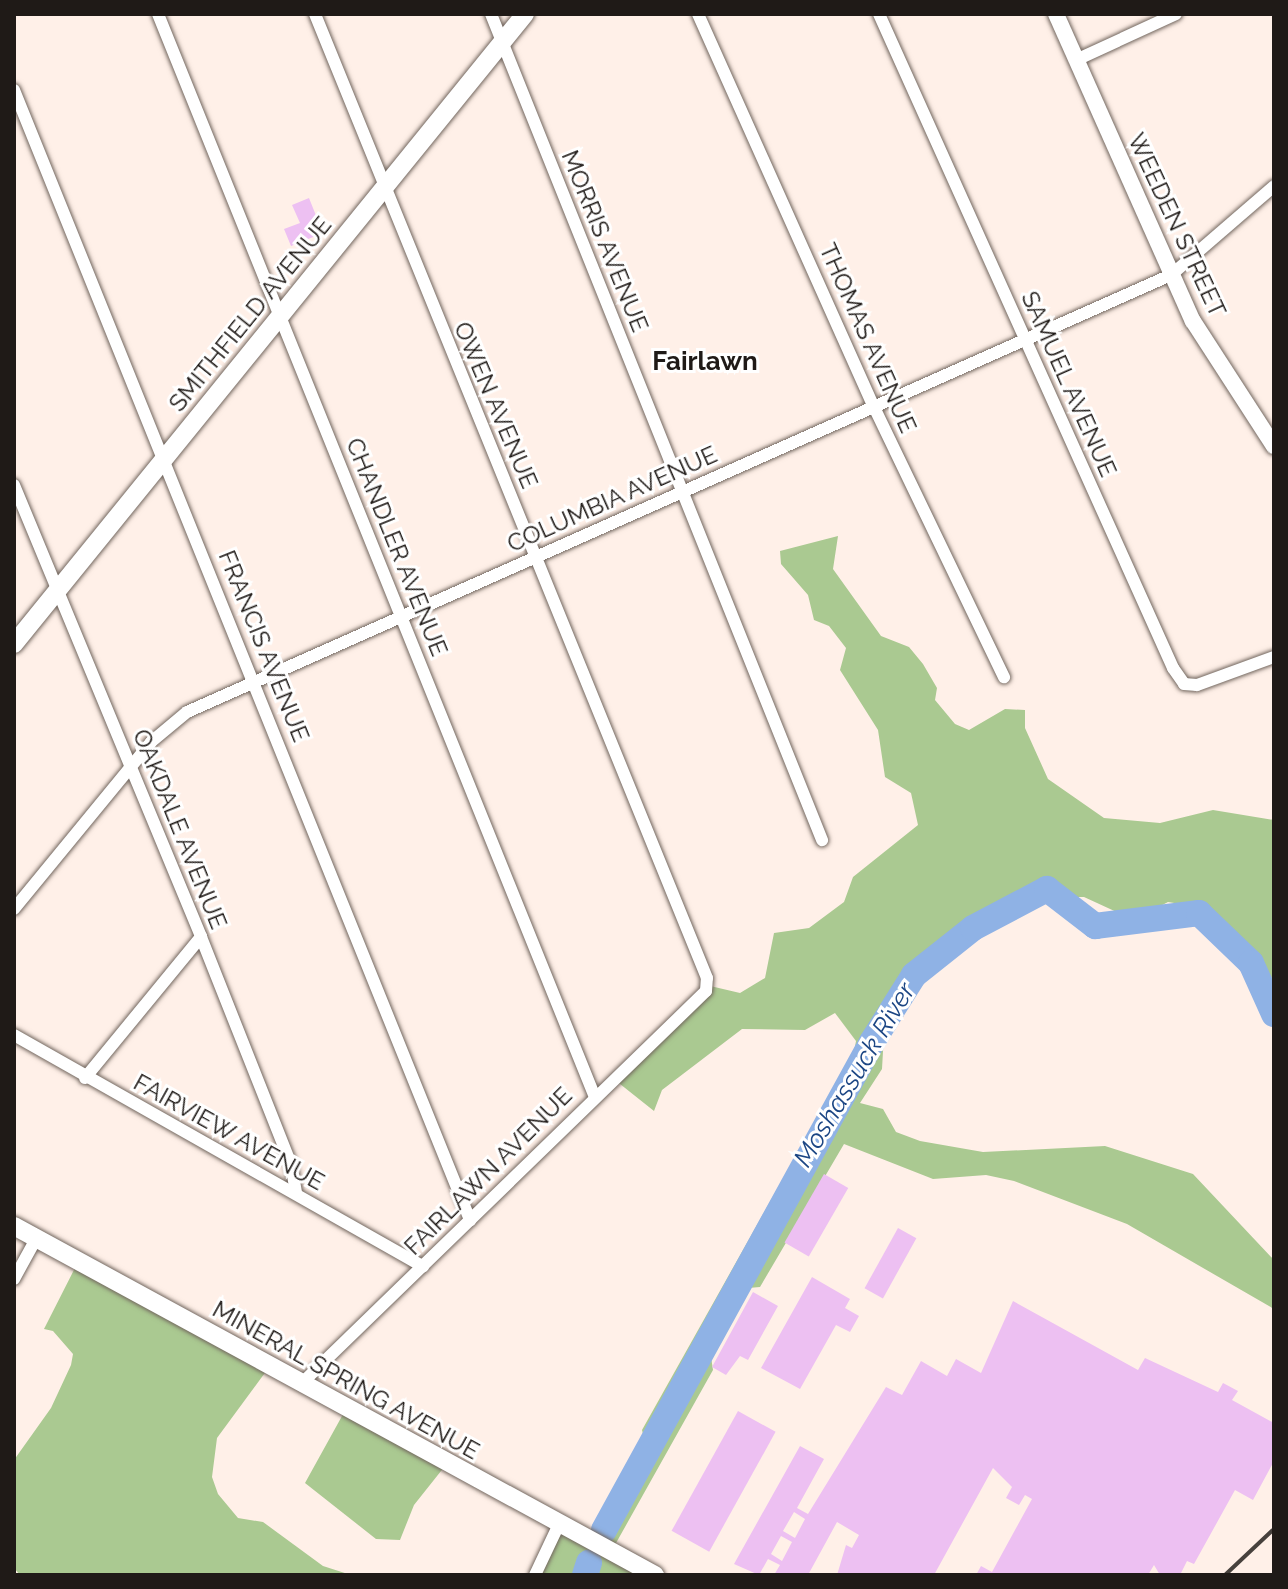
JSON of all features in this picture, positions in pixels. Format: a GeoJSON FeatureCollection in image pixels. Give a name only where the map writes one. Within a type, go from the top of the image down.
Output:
{"type":"FeatureCollection","features":[{"type":"Feature","properties":{"kind":"main road","name":"SMITHFIELD AVENUE"},"geometry":{"type":"LineString","coordinates":[[14,644],[525,14]]}},
{"type":"Feature","properties":{"kind":"main road","name":"WEEDEN STREET"},"geometry":{"type":"LineString","coordinates":[[1056,14],[1171,275],[1216,359],[1274,446]]}},
{"type":"Feature","properties":{"kind":"main road","name":"MINERAL SPRING AVENUE"},"geometry":{"type":"LineString","coordinates":[[14,1226],[655,1575]]}},
{"type":"Feature","properties":{"kind":"street","name":"CHANDLER AVENUE"},"geometry":{"type":"LineString","coordinates":[[158,14],[595,1097]]}},
{"type":"Feature","properties":{"kind":"street","name":"OWEN AVENUE"},"geometry":{"type":"LineString","coordinates":[[315,14],[707,978],[706,991]]}},
{"type":"Feature","properties":{"kind":"street","name":"MORRIS AVENUE"},"geometry":{"type":"LineString","coordinates":[[491,14],[822,840]]}},
{"type":"Feature","properties":{"kind":"street","name":"THOMAS AVENUE"},"geometry":{"type":"LineString","coordinates":[[698,14],[874,407],[1004,677]]}},
{"type":"Feature","properties":{"kind":"street","name":"SAMUEL AVENUE"},"geometry":{"type":"LineString","coordinates":[[879,14],[1184,684],[1197,685],[1274,657]]}},
{"type":"Feature","properties":{"kind":"street"},"geometry":{"type":"LineString","coordinates":[[1076,60],[1176,14]]}},
{"type":"Feature","properties":{"kind":"street","name":"FRANCIS AVENUE"},"geometry":{"type":"LineString","coordinates":[[14,90],[255,680],[470,1220]]}},
{"type":"Feature","properties":{"kind":"street","name":"COLUMBIA AVENUE"},"geometry":{"type":"LineString","coordinates":[[14,909],[131,765],[187,712],[1171,275],[1274,186]]}},
{"type":"Feature","properties":{"kind":"street","name":"OAKDALE AVENUE"},"geometry":{"type":"LineString","coordinates":[[14,485],[201,937],[291,1164],[296,1193]]}},
{"type":"Feature","properties":{"kind":"street"},"geometry":{"type":"LineString","coordinates":[[85,1078],[201,937]]}},
{"type":"Feature","properties":{"kind":"street","name":"FAIRLAWN AVENUE"},"geometry":{"type":"LineString","coordinates":[[302,1383],[706,991]]}},
{"type":"Feature","properties":{"kind":"street","name":"FAIRVIEW AVENUE"},"geometry":{"type":"LineString","coordinates":[[14,1035],[85,1078],[423,1266]]}},
{"type":"Feature","properties":{"kind":"street"},"geometry":{"type":"LineString","coordinates":[[14,1279],[36,1239]]}},
{"type":"Feature","properties":{"kind":"street"},"geometry":{"type":"LineString","coordinates":[[535,1575],[560,1522]]}},
{"type":"Feature","properties":{"kind":"green space"},"geometry":{"type":"Polygon","coordinates":[[[838,536],[833,569],[881,636],[909,647],[923,664],[937,688],[935,700],[955,724],[969,730],[1005,709],[1025,710],[1025,728],[1048,779],[1104,818],[1160,823],[1213,810],[1274,820],[1274,981],[1212,909],[1168,902],[1134,920],[1084,897],[1045,897],[999,917],[902,1002],[884,1034],[882,1069],[860,1103],[883,1109],[896,1132],[920,1141],[983,1152],[1105,1146],[1193,1174],[1274,1260],[1274,1309],[1127,1224],[1014,1181],[986,1175],[933,1179],[844,1144],[760,1287],[737,1289],[708,1337],[713,1370],[611,1552],[635,1570],[631,1575],[531,1575],[553,1530],[600,1547],[648,1454],[642,1430],[854,1052],[856,1041],[835,1013],[805,1030],[742,1029],[662,1090],[654,1111],[615,1080],[706,985],[740,993],[765,978],[774,933],[809,928],[844,902],[853,877],[918,825],[911,793],[885,777],[878,730],[840,670],[846,648],[829,626],[814,620],[808,595],[781,564],[780,551],[838,536]]]}},
{"type":"Feature","properties":{"kind":"green space"},"geometry":{"type":"Polygon","coordinates":[[[79,1260],[270,1366],[217,1438],[212,1477],[218,1494],[238,1518],[263,1522],[323,1566],[351,1575],[20,1575],[14,1568],[14,1460],[51,1408],[71,1365],[73,1354],[53,1331],[44,1329],[79,1260]]]}},
{"type":"Feature","properties":{"kind":"green space"},"geometry":{"type":"Polygon","coordinates":[[[347,1407],[445,1466],[414,1505],[400,1540],[376,1539],[305,1483],[347,1407]]]}},
{"type":"Feature","properties":{"kind":"building"},"geometry":{"type":"Polygon","coordinates":[[[309,198],[323,233],[291,246],[284,229],[300,223],[292,205],[309,198]]]}},
{"type":"Feature","properties":{"kind":"building"},"geometry":{"type":"Polygon","coordinates":[[[824,1174],[848,1188],[809,1256],[784,1242],[824,1174]]]}},
{"type":"Feature","properties":{"kind":"building"},"geometry":{"type":"Polygon","coordinates":[[[898,1228],[916,1238],[883,1299],[865,1288],[898,1228]]]}},
{"type":"Feature","properties":{"kind":"building"},"geometry":{"type":"Polygon","coordinates":[[[812,1277],[850,1299],[845,1308],[859,1316],[850,1332],[836,1325],[800,1389],[761,1368],[812,1277]]]}},
{"type":"Feature","properties":{"kind":"building"},"geometry":{"type":"Polygon","coordinates":[[[753,1292],[778,1306],[748,1360],[740,1356],[726,1375],[712,1367],[753,1292]]]}},
{"type":"Feature","properties":{"kind":"building"},"geometry":{"type":"Polygon","coordinates":[[[1013,1301],[1138,1370],[1145,1358],[1218,1392],[1223,1383],[1238,1391],[1232,1400],[1274,1423],[1274,1461],[1253,1500],[1235,1490],[1194,1564],[1187,1561],[1180,1575],[1160,1575],[1154,1565],[1148,1575],[976,1575],[981,1566],[992,1572],[1032,1499],[1025,1495],[1019,1505],[1006,1498],[1012,1487],[993,1468],[934,1575],[837,1575],[846,1545],[852,1548],[859,1535],[837,1522],[808,1575],[774,1575],[780,1565],[768,1559],[759,1575],[734,1564],[800,1446],[824,1459],[797,1508],[808,1514],[886,1387],[902,1395],[921,1361],[947,1376],[956,1359],[981,1373],[1013,1301]],[[794,1512],[783,1531],[795,1538],[805,1519],[794,1512]],[[781,1536],[771,1554],[782,1561],[792,1542],[781,1536]]]}},
{"type":"Feature","properties":{"kind":"building"},"geometry":{"type":"Polygon","coordinates":[[[738,1411],[776,1432],[709,1552],[672,1531],[738,1411]]]}},
{"type":"Feature","properties":{"kind":"waterway","name":"Moshassuck River"},"geometry":{"type":"LineString","coordinates":[[604,1530],[872,1042],[914,975],[973,928],[1047,889],[1095,926],[1199,913],[1251,963],[1274,1014]]}},
{"type":"Feature","properties":{"kind":"waterway","name":"Moshassuck River"},"geometry":{"type":"LineString","coordinates":[[585,1575],[589,1563]]}},
{"type":"Feature","properties":{"kind":"railway"},"geometry":{"type":"LineString","coordinates":[[1225,1575],[1274,1529]]}},
{"type":"Feature","properties":{"kind":"district","name":"Fairlawn"},"geometry":{"type":"Point","coordinates":[705,362]}}]}
